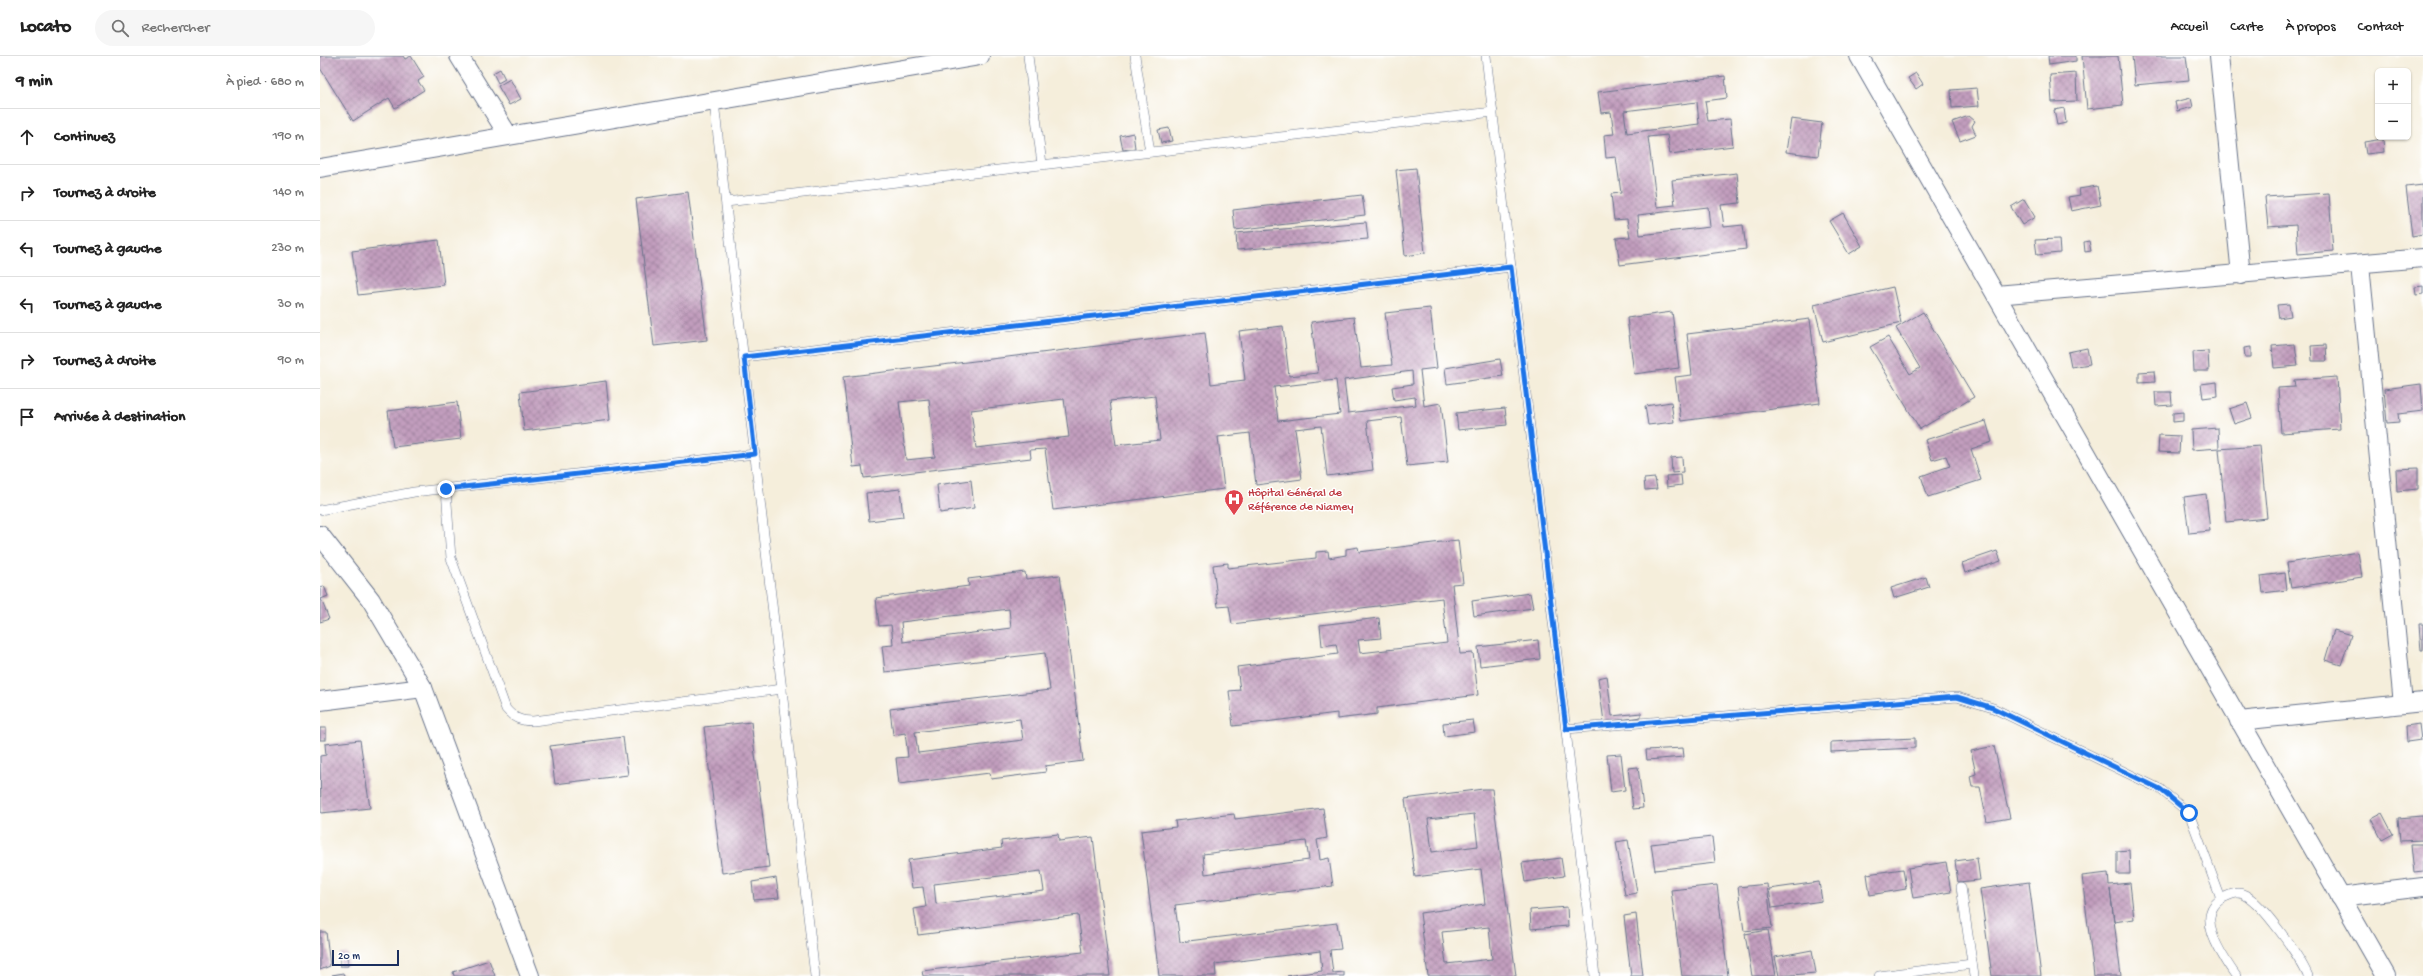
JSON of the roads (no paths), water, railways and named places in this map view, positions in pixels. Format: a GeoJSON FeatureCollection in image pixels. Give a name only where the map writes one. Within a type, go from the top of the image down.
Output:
{"type":"FeatureCollection","features":[{"type":"Feature","properties":{"kind":"street"},"geometry":{"type":"LineString","coordinates":[[460,56],[508,135]]}},
{"type":"Feature","properties":{"kind":"street"},"geometry":{"type":"LineString","coordinates":[[320,168],[508,135],[714,102],[915,62],[980,56]]}},
{"type":"Feature","properties":{"kind":"street"},"geometry":{"type":"LineString","coordinates":[[1859,56],[2386,976]]}},
{"type":"Feature","properties":{"kind":"street"},"geometry":{"type":"LineString","coordinates":[[2219,56],[2241,275]]}},
{"type":"Feature","properties":{"kind":"street"},"geometry":{"type":"LineString","coordinates":[[1996,295],[2360,265],[2423,258]]}},
{"type":"Feature","properties":{"kind":"street"},"geometry":{"type":"LineString","coordinates":[[2360,265],[2403,704]]}},
{"type":"Feature","properties":{"kind":"street"},"geometry":{"type":"LineString","coordinates":[[320,536],[371,600],[423,688],[530,976]]}},
{"type":"Feature","properties":{"kind":"street"},"geometry":{"type":"LineString","coordinates":[[320,701],[423,688]]}},
{"type":"Feature","properties":{"kind":"street"},"geometry":{"type":"LineString","coordinates":[[2240,721],[2423,702]]}},
{"type":"Feature","properties":{"kind":"street"},"geometry":{"type":"LineString","coordinates":[[2340,897],[2423,887]]}},
{"type":"Feature","properties":{"kind":"lane"},"geometry":{"type":"LineString","coordinates":[[1028,56],[1042,164]]}},
{"type":"Feature","properties":{"kind":"lane"},"geometry":{"type":"LineString","coordinates":[[1135,56],[1150,152]]}},
{"type":"Feature","properties":{"kind":"lane"},"geometry":{"type":"LineString","coordinates":[[1486,56],[1595,976]]}},
{"type":"Feature","properties":{"kind":"lane"},"geometry":{"type":"LineString","coordinates":[[714,102],[815,976]]}},
{"type":"Feature","properties":{"kind":"lane"},"geometry":{"type":"LineString","coordinates":[[726,202],[1492,112]]}},
{"type":"Feature","properties":{"kind":"lane"},"geometry":{"type":"LineString","coordinates":[[744,357],[1511,267]]}},
{"type":"Feature","properties":{"kind":"lane"},"geometry":{"type":"LineString","coordinates":[[320,510],[414,492],[755,454]]}},
{"type":"Feature","properties":{"kind":"lane"},"geometry":{"type":"LineString","coordinates":[[446,489],[451,558],[506,709],[513,717],[522,721],[533,721],[782,689]]}},
{"type":"Feature","properties":{"kind":"lane"},"geometry":{"type":"LineString","coordinates":[[1566,729],[1957,697],[1993,708],[2160,789],[2189,813],[2221,899]]}},
{"type":"Feature","properties":{"kind":"lane"},"geometry":{"type":"LineString","coordinates":[[1962,886],[1974,976]]}},
{"type":"Feature","properties":{"kind":"lane"},"geometry":{"type":"LineString","coordinates":[[2236,976],[2213,937],[2209,922],[2213,907],[2221,899],[2235,892],[2245,895],[2262,910],[2303,965],[2308,976]]}},
{"type":"Feature","properties":{"kind":"lane"},"geometry":{"type":"LineString","coordinates":[[1879,976],[1972,964]]}},
{"type":"Feature","properties":{"kind":"place","name":"Hôpital Général de Référence de Niamey"},"geometry":{"type":"Point","coordinates":[1234,516]}}]}
